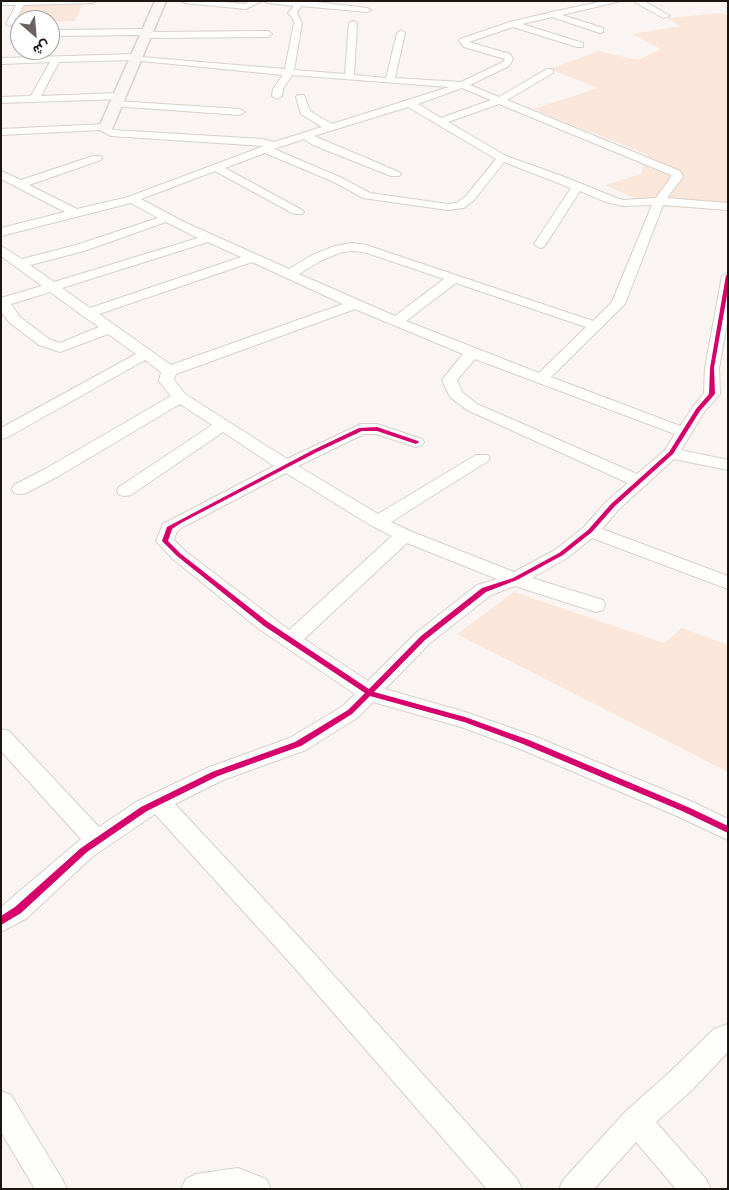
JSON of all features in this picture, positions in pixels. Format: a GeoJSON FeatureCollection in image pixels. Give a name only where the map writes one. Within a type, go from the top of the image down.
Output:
{"type":"FeatureCollection","features":[{"type":"Feature","properties":{"kind":"street"},"geometry":{"type":"LineString","coordinates":[[1,3],[34,2],[85,5],[92,1]]}},
{"type":"Feature","properties":{"kind":"street"},"geometry":{"type":"LineString","coordinates":[[160,1],[106,127],[105,130],[110,133],[263,142],[367,196],[448,207],[460,206],[470,198],[502,158]]}},
{"type":"Feature","properties":{"kind":"street"},"geometry":{"type":"LineString","coordinates":[[185,1],[246,8],[258,1]]}},
{"type":"Feature","properties":{"kind":"street"},"geometry":{"type":"LineString","coordinates":[[268,1],[367,10]]}},
{"type":"Feature","properties":{"kind":"street"},"geometry":{"type":"LineString","coordinates":[[327,6],[335,1]]}},
{"type":"Feature","properties":{"kind":"street"},"geometry":{"type":"LineString","coordinates":[[1,232],[132,199],[270,147],[462,85],[506,64],[509,59],[507,56],[467,45],[463,41],[513,24],[617,1]]}},
{"type":"Feature","properties":{"kind":"street"},"geometry":{"type":"LineString","coordinates":[[637,1],[666,16]]}},
{"type":"Feature","properties":{"kind":"street"},"geometry":{"type":"LineString","coordinates":[[6,24],[21,3]]}},
{"type":"Feature","properties":{"kind":"street"},"geometry":{"type":"LineString","coordinates":[[277,96],[278,90],[289,72],[298,23],[296,16],[292,13],[301,3]]}},
{"type":"Feature","properties":{"kind":"street"},"geometry":{"type":"LineString","coordinates":[[552,14],[600,30]]}},
{"type":"Feature","properties":{"kind":"street"},"geometry":{"type":"LineString","coordinates":[[75,33],[79,23]]}},
{"type":"Feature","properties":{"kind":"street"},"geometry":{"type":"LineString","coordinates":[[349,78],[353,23]]}},
{"type":"Feature","properties":{"kind":"street"},"geometry":{"type":"LineString","coordinates":[[513,24],[580,45]]}},
{"type":"Feature","properties":{"kind":"street"},"geometry":{"type":"LineString","coordinates":[[60,33],[268,34]]}},
{"type":"Feature","properties":{"kind":"street"},"geometry":{"type":"LineString","coordinates":[[390,81],[401,33]]}},
{"type":"Feature","properties":{"kind":"street"},"geometry":{"type":"LineString","coordinates":[[60,60],[137,58],[349,78],[462,85],[676,173],[677,177],[659,201],[618,304],[542,378]]}},
{"type":"Feature","properties":{"kind":"street"},"geometry":{"type":"LineString","coordinates":[[1,61],[34,60]]}},
{"type":"Feature","properties":{"kind":"street"},"geometry":{"type":"LineString","coordinates":[[35,98],[36,86],[56,60]]}},
{"type":"Feature","properties":{"kind":"street"},"geometry":{"type":"LineString","coordinates":[[441,121],[501,100],[550,71]]}},
{"type":"Feature","properties":{"kind":"street"},"geometry":{"type":"LineString","coordinates":[[301,97],[305,112],[331,128]]}},
{"type":"Feature","properties":{"kind":"street"},"geometry":{"type":"LineString","coordinates":[[1,100],[35,98],[118,100],[240,112]]}},
{"type":"Feature","properties":{"kind":"street"},"geometry":{"type":"LineString","coordinates":[[409,103],[502,158],[623,203],[659,201],[728,208]]}},
{"type":"Feature","properties":{"kind":"street"},"geometry":{"type":"LineString","coordinates":[[1,132],[106,127]]}},
{"type":"Feature","properties":{"kind":"street"},"geometry":{"type":"LineString","coordinates":[[306,136],[395,174]]}},
{"type":"Feature","properties":{"kind":"street"},"geometry":{"type":"LineString","coordinates":[[1,186],[18,183],[97,158]]}},
{"type":"Feature","properties":{"kind":"street"},"geometry":{"type":"LineString","coordinates":[[217,168],[298,212]]}},
{"type":"Feature","properties":{"kind":"street"},"geometry":{"type":"LineString","coordinates":[[1,174],[75,213]]}},
{"type":"Feature","properties":{"kind":"street"},"geometry":{"type":"LineString","coordinates":[[540,244],[578,186]]}},
{"type":"Feature","properties":{"kind":"street"},"geometry":{"type":"LineString","coordinates":[[132,199],[209,238],[355,304],[472,353],[683,432]]}},
{"type":"Feature","properties":{"kind":"street"},"geometry":{"type":"LineString","coordinates":[[20,264],[80,248],[168,218]]}},
{"type":"Feature","properties":{"kind":"street"},"geometry":{"type":"LineString","coordinates":[[110,328],[60,348],[44,342],[15,320],[3,302],[209,238]]}},
{"type":"Feature","properties":{"kind":"street"},"geometry":{"type":"LineString","coordinates":[[289,275],[316,258],[339,249],[352,247],[366,249],[596,326]]}},
{"type":"Feature","properties":{"kind":"street"},"geometry":{"type":"LineString","coordinates":[[1,250],[169,371]]}},
{"type":"Feature","properties":{"kind":"street"},"geometry":{"type":"LineString","coordinates":[[88,313],[252,258]]}},
{"type":"Feature","properties":{"kind":"street"},"geometry":{"type":"LineString","coordinates":[[1,921],[18,910],[84,850],[144,809],[215,774],[298,744],[350,712],[423,638],[484,590],[515,579],[561,554],[590,531],[613,505],[671,454],[698,410],[720,395],[712,368],[728,276]]}},
{"type":"Feature","properties":{"kind":"street"},"geometry":{"type":"LineString","coordinates":[[397,321],[453,279]]}},
{"type":"Feature","properties":{"kind":"street"},"geometry":{"type":"LineString","coordinates":[[169,371],[355,304]]}},
{"type":"Feature","properties":{"kind":"street"},"geometry":{"type":"LineString","coordinates":[[472,353],[448,380],[455,394],[466,403],[640,482]]}},
{"type":"Feature","properties":{"kind":"street"},"geometry":{"type":"LineString","coordinates":[[2,434],[146,354]]}},
{"type":"Feature","properties":{"kind":"street"},"geometry":{"type":"LineString","coordinates":[[169,371],[166,381],[180,397],[286,466],[378,522],[404,535],[515,579],[596,605]]}},
{"type":"Feature","properties":{"kind":"street"},"geometry":{"type":"LineString","coordinates":[[20,489],[51,473],[180,397]]}},
{"type":"Feature","properties":{"kind":"street"},"geometry":{"type":"LineString","coordinates":[[125,491],[223,425]]}},
{"type":"Feature","properties":{"kind":"street"},"geometry":{"type":"LineString","coordinates":[[416,442],[377,429],[361,430],[286,466],[169,528],[165,540],[179,556],[266,624],[370,693],[465,720],[526,742],[685,809],[728,830]]}},
{"type":"Feature","properties":{"kind":"street"},"geometry":{"type":"LineString","coordinates":[[671,454],[728,465]]}},
{"type":"Feature","properties":{"kind":"street"},"geometry":{"type":"LineString","coordinates":[[378,522],[482,458]]}},
{"type":"Feature","properties":{"kind":"street"},"geometry":{"type":"LineString","coordinates":[[590,531],[728,582]]}},
{"type":"Feature","properties":{"kind":"street"},"geometry":{"type":"LineString","coordinates":[[291,640],[404,535]]}},
{"type":"Feature","properties":{"kind":"street"},"geometry":{"type":"LineString","coordinates":[[1,737],[98,841]]}},
{"type":"Feature","properties":{"kind":"street"},"geometry":{"type":"LineString","coordinates":[[158,802],[301,957],[507,1189]]}},
{"type":"Feature","properties":{"kind":"street"},"geometry":{"type":"LineString","coordinates":[[574,1189],[636,1121],[681,1081],[722,1038],[728,1037]]}},
{"type":"Feature","properties":{"kind":"street"},"geometry":{"type":"LineString","coordinates":[[1,1105],[52,1189]]}},
{"type":"Feature","properties":{"kind":"street"},"geometry":{"type":"LineString","coordinates":[[636,1121],[696,1189]]}},
{"type":"Feature","properties":{"kind":"street"},"geometry":{"type":"LineString","coordinates":[[196,1189],[238,1183],[256,1189]]}},
{"type":"Feature","properties":{"kind":"shaded area"},"geometry":{"type":"Polygon","coordinates":[[[83,3],[75,21],[60,21],[60,10],[22,10],[26,4],[83,3]]]}},
{"type":"Feature","properties":{"kind":"shaded area"},"geometry":{"type":"Polygon","coordinates":[[[721,13],[728,15],[728,210],[652,206],[605,185],[641,174],[648,155],[533,109],[598,88],[550,69],[598,51],[638,60],[661,49],[632,34],[680,26],[667,18],[721,13]]]}},
{"type":"Feature","properties":{"kind":"shaded area"},"geometry":{"type":"Polygon","coordinates":[[[514,592],[664,643],[682,628],[728,645],[728,772],[457,634],[514,592]]]}},
{"type":"Feature","properties":{"kind":"cycle path"},"geometry":{"type":"LineString","coordinates":[[1,921],[18,910],[84,850],[144,809],[215,774],[298,744],[350,712],[423,638],[484,590],[515,579],[561,554],[590,531],[613,505],[671,453],[698,410],[712,394],[712,368],[728,276]]}},
{"type":"Feature","properties":{"kind":"cycle path"},"geometry":{"type":"LineString","coordinates":[[416,442],[377,429],[361,429],[179,522],[169,528],[165,541],[179,555],[266,624],[370,693],[465,720],[526,742],[685,809],[728,830]]}}]}
